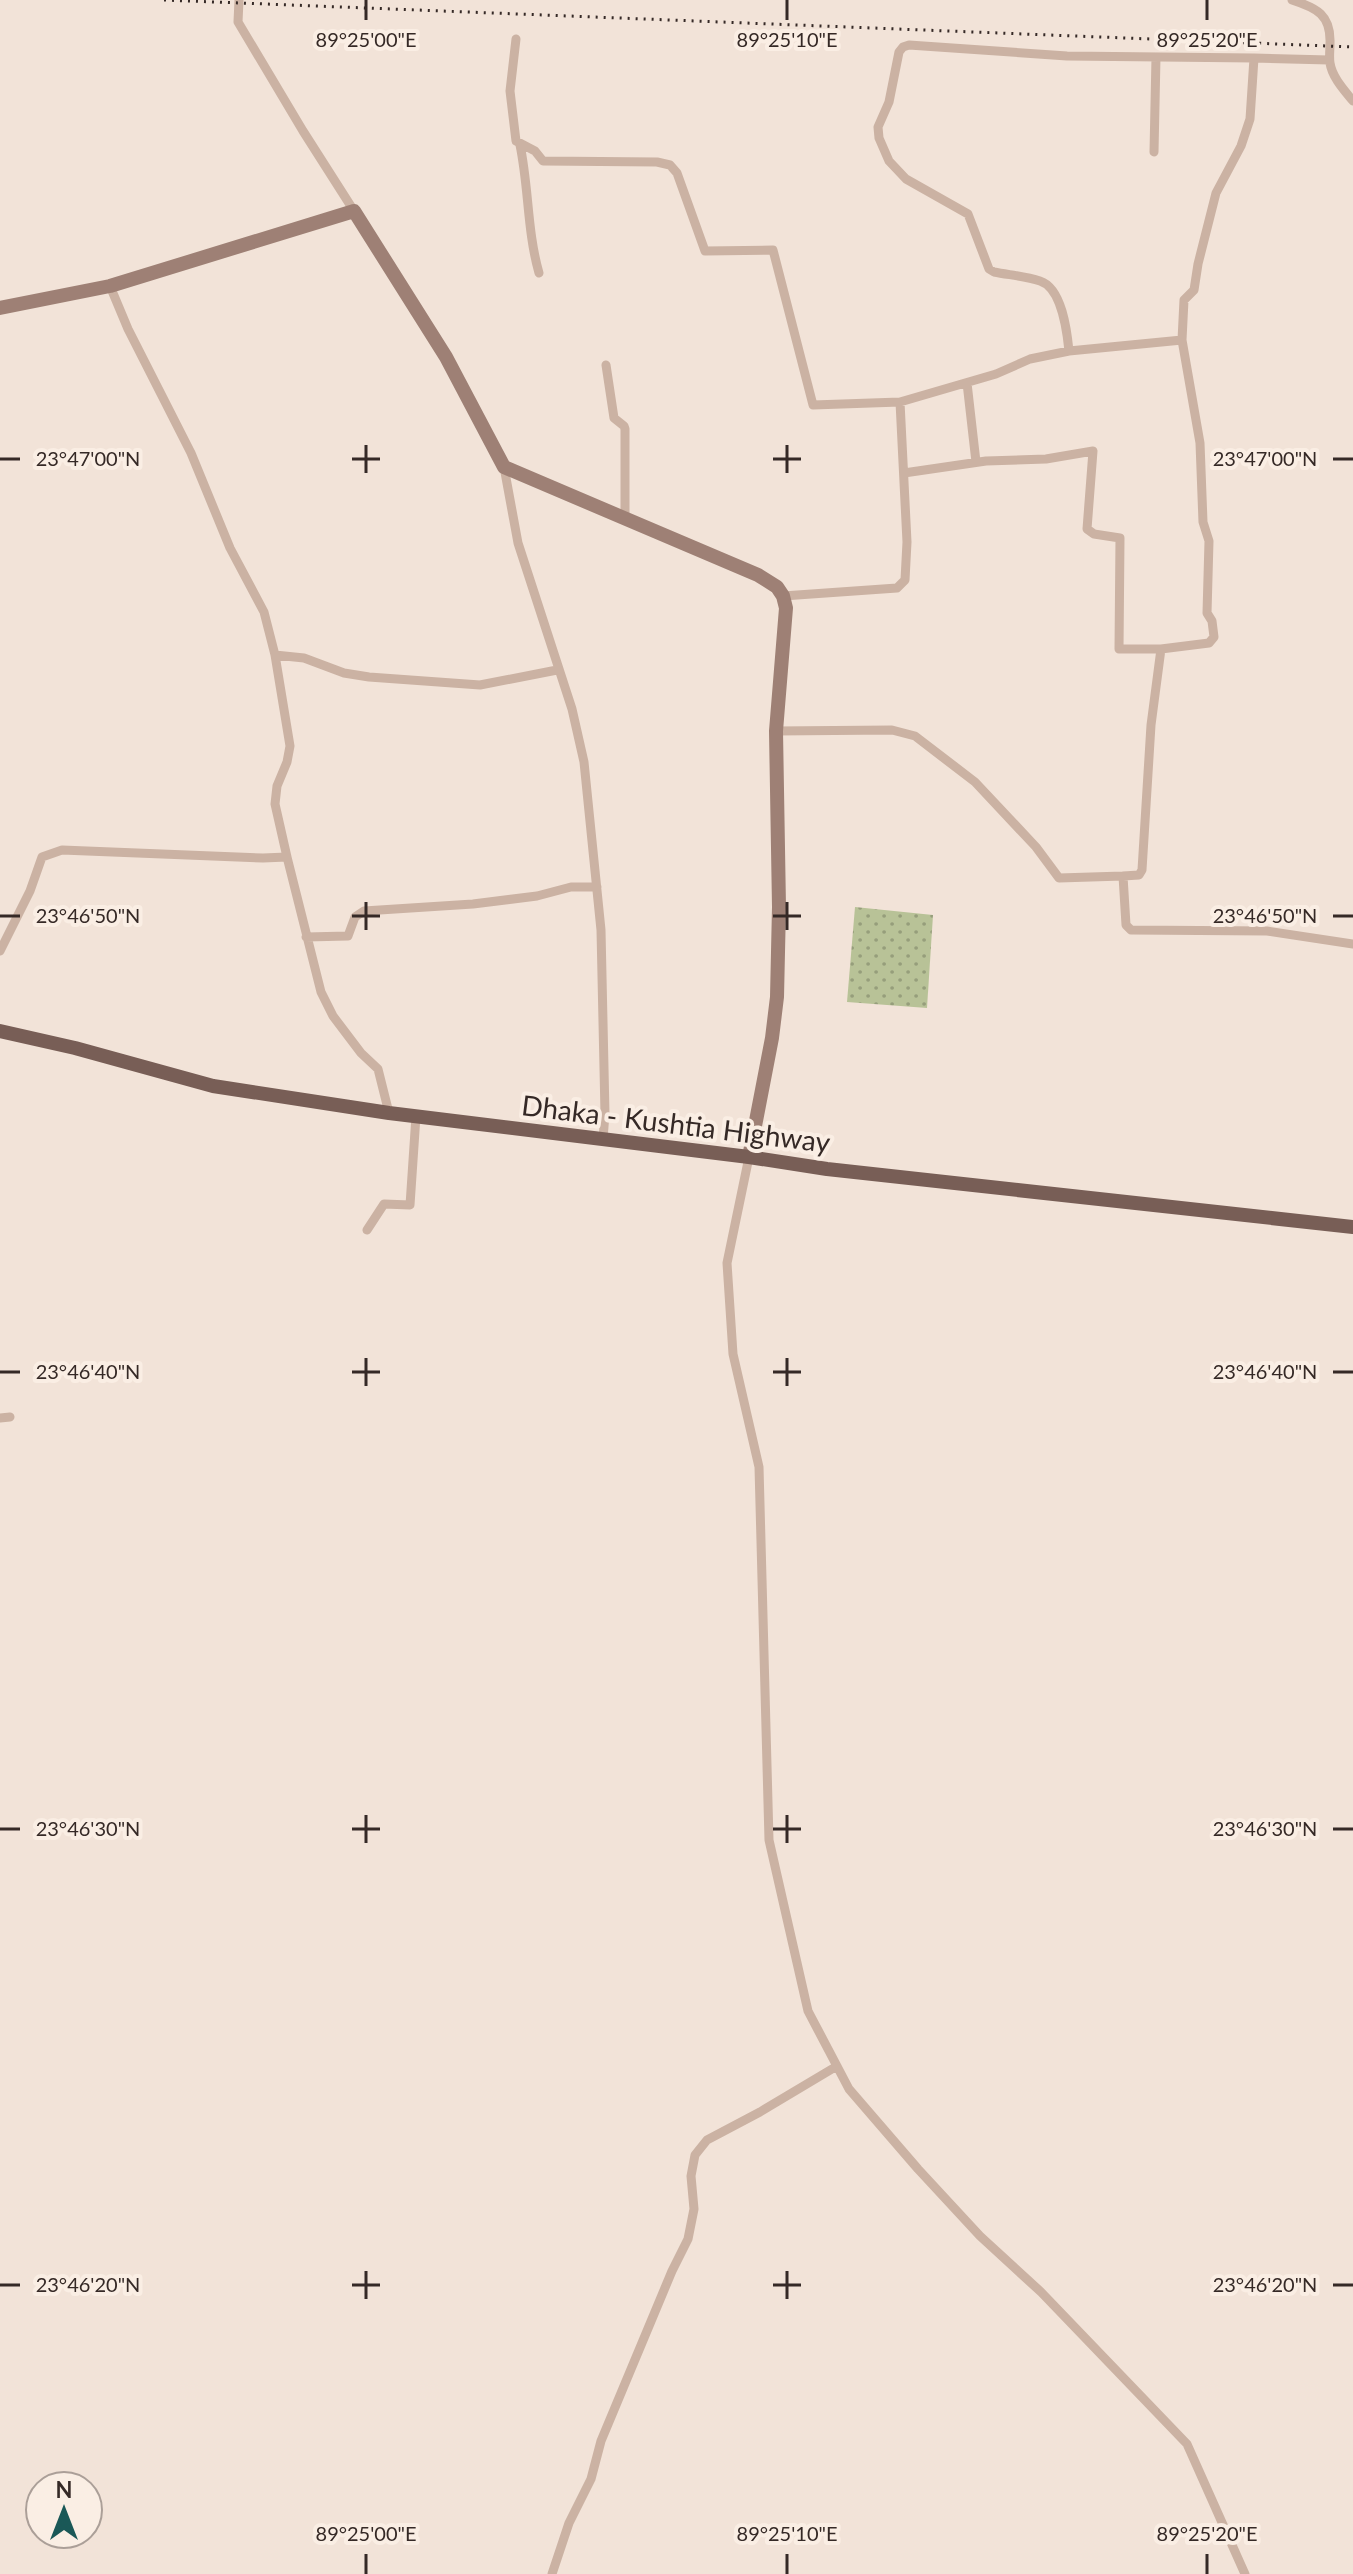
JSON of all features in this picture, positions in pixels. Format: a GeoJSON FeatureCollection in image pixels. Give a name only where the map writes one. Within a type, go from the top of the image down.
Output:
{"type":"FeatureCollection","features":[{"type":"Feature","properties":{"kind":"main road","name":"Dhaka - Kushtia Highway"},"geometry":{"type":"LineString","coordinates":[[0,1031],[213,1086],[389,1113],[843,1171],[1353,1227]]}},
{"type":"Feature","properties":{"kind":"street"},"geometry":{"type":"LineString","coordinates":[[239,0],[238,22],[446,357],[504,467],[518,543],[572,709],[584,762],[601,930],[603,1139]]}},
{"type":"Feature","properties":{"kind":"street"},"geometry":{"type":"LineString","coordinates":[[1292,0],[1315,7],[1324,17],[1330,32],[1329,60],[1341,88],[1353,101]]}},
{"type":"Feature","properties":{"kind":"street"},"geometry":{"type":"LineString","coordinates":[[516,39],[510,91],[516,141],[520,145],[535,151],[543,161],[657,162],[670,165],[677,173],[705,251],[773,250],[813,405],[900,402],[996,374],[1030,359],[1069,351],[1182,340]]}},
{"type":"Feature","properties":{"kind":"street"},"geometry":{"type":"LineString","coordinates":[[1069,351],[1066,320],[1051,289],[1043,281],[989,269],[968,214],[906,179],[889,161],[879,138],[878,127],[889,102],[899,52],[903,47],[1067,56],[1329,60]]}},
{"type":"Feature","properties":{"kind":"street"},"geometry":{"type":"LineString","coordinates":[[1154,152],[1156,57]]}},
{"type":"Feature","properties":{"kind":"street"},"geometry":{"type":"LineString","coordinates":[[904,473],[976,462],[1025,461],[1093,451],[1087,529],[1094,534],[1120,538],[1119,649],[1161,649],[1209,643],[1214,637],[1212,621],[1207,613],[1209,541],[1203,522],[1200,443],[1182,340],[1184,300],[1194,290],[1216,193],[1241,146],[1250,119],[1254,58]]}},
{"type":"Feature","properties":{"kind":"street"},"geometry":{"type":"LineString","coordinates":[[520,145],[525,168],[531,244],[539,273]]}},
{"type":"Feature","properties":{"kind":"street"},"geometry":{"type":"LineString","coordinates":[[0,308],[110,286],[354,211]]}},
{"type":"Feature","properties":{"kind":"street"},"geometry":{"type":"LineString","coordinates":[[110,286],[128,329],[191,453],[230,548],[264,612],[275,655],[290,746],[277,786],[275,804],[306,937],[321,992],[333,1016],[378,1069],[389,1113]]}},
{"type":"Feature","properties":{"kind":"street"},"geometry":{"type":"LineString","coordinates":[[606,365],[614,418],[625,429],[625,520]]}},
{"type":"Feature","properties":{"kind":"street"},"geometry":{"type":"LineString","coordinates":[[967,383],[976,462]]}},
{"type":"Feature","properties":{"kind":"street"},"geometry":{"type":"LineString","coordinates":[[783,596],[861,588],[897,588],[903,584],[907,542],[900,402]]}},
{"type":"Feature","properties":{"kind":"street"},"geometry":{"type":"LineString","coordinates":[[504,467],[758,575],[777,587],[786,608],[776,731],[777,997],[772,1038],[727,1263],[733,1354],[759,1467],[769,1840],[808,2011],[849,2089],[980,2236],[1041,2292],[1187,2444],[1245,2574]]}},
{"type":"Feature","properties":{"kind":"street"},"geometry":{"type":"LineString","coordinates":[[776,731],[892,730],[915,736],[975,782],[1036,847],[1059,878],[1139,875],[1142,870],[1151,725],[1161,649]]}},
{"type":"Feature","properties":{"kind":"street"},"geometry":{"type":"LineString","coordinates":[[275,655],[304,658],[344,673],[369,677],[480,685],[557,670]]}},
{"type":"Feature","properties":{"kind":"street"},"geometry":{"type":"LineString","coordinates":[[0,951],[30,891],[38,863],[49,853],[62,850],[287,857]]}},
{"type":"Feature","properties":{"kind":"street"},"geometry":{"type":"LineString","coordinates":[[1123,876],[1126,925],[1131,930],[1267,931],[1353,944]]}},
{"type":"Feature","properties":{"kind":"street"},"geometry":{"type":"LineString","coordinates":[[306,937],[348,936],[355,917],[364,911],[473,904],[537,896],[571,887],[597,887]]}},
{"type":"Feature","properties":{"kind":"street"},"geometry":{"type":"LineString","coordinates":[[367,1230],[384,1204],[410,1205],[416,1116]]}},
{"type":"Feature","properties":{"kind":"street"},"geometry":{"type":"LineString","coordinates":[[552,2574],[569,2523],[591,2479],[601,2441],[688,2239],[694,2209],[691,2176],[695,2155],[707,2140],[837,2066]]}},
{"type":"Feature","properties":{"kind":"green space"},"geometry":{"type":"Polygon","coordinates":[[[855,907],[933,915],[927,1008],[847,1002],[855,907]]]}},
{"type":"Feature","properties":{"kind":"railway"},"geometry":{"type":"LineString","coordinates":[[164,0],[1353,47]]}}]}
